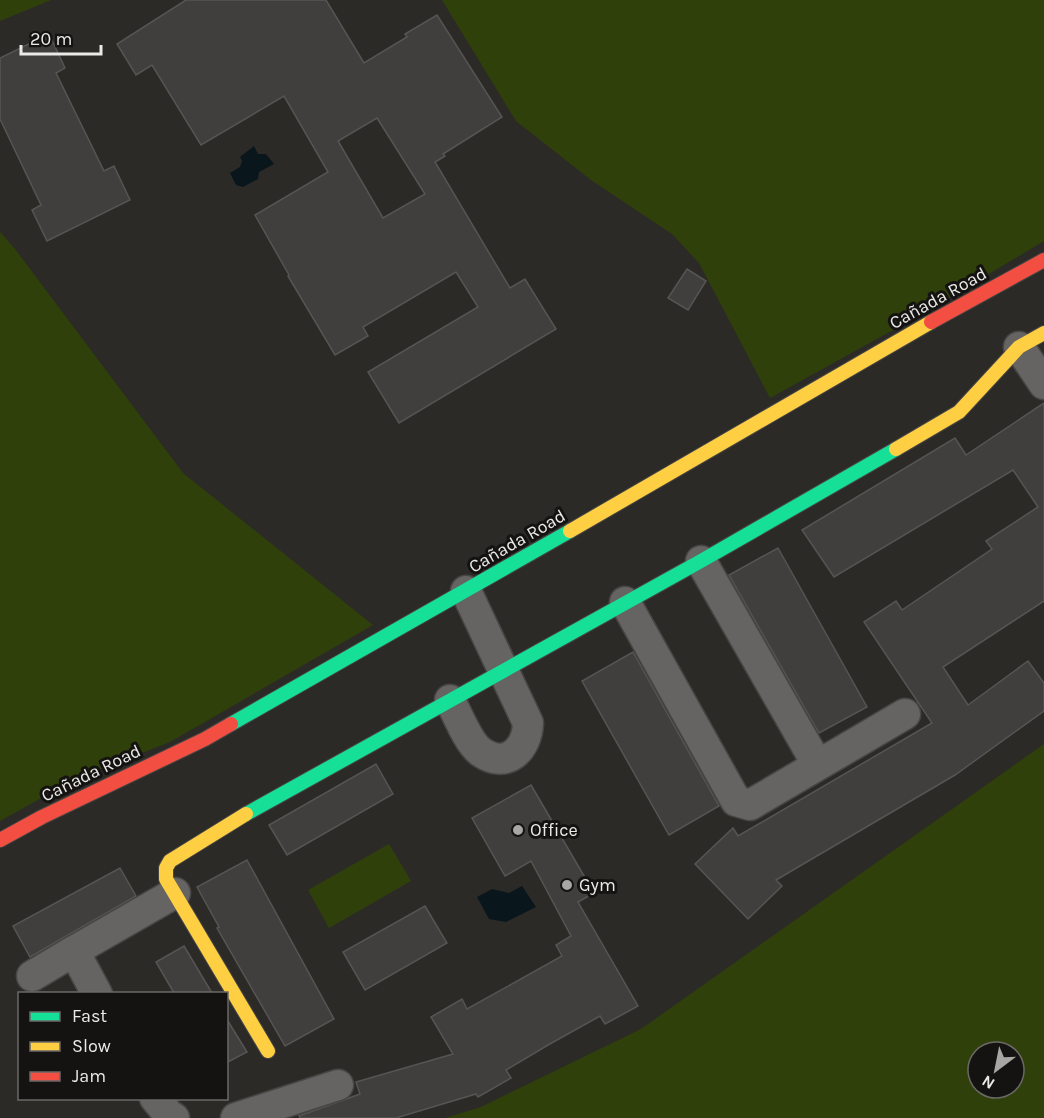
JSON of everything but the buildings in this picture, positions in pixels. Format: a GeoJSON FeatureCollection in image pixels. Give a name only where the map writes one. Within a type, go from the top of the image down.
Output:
{"type":"FeatureCollection","features":[{"type":"Feature","properties":{"kind":"street","name":"Cañada Road"},"geometry":{"type":"LineString","coordinates":[[0,840],[42,817],[205,739],[908,335],[1044,260]]}},
{"type":"Feature","properties":{"kind":"street"},"geometry":{"type":"LineString","coordinates":[[268,1051],[166,879],[166,868],[170,861],[259,806],[700,561],[959,412],[1032,340],[1044,384]]}},
{"type":"Feature","properties":{"kind":"street"},"geometry":{"type":"LineString","coordinates":[[700,561],[817,764]]}},
{"type":"Feature","properties":{"kind":"street"},"geometry":{"type":"LineString","coordinates":[[450,700],[470,738],[481,752],[498,758],[512,757],[522,747],[527,736],[528,723],[466,591]]}},
{"type":"Feature","properties":{"kind":"street"},"geometry":{"type":"LineString","coordinates":[[625,602],[736,801],[750,805],[905,714]]}},
{"type":"Feature","properties":{"kind":"street"},"geometry":{"type":"LineString","coordinates":[[32,976],[175,893]]}},
{"type":"Feature","properties":{"kind":"street"},"geometry":{"type":"LineString","coordinates":[[74,951],[96,992]]}},
{"type":"Feature","properties":{"kind":"street"},"geometry":{"type":"LineString","coordinates":[[236,1118],[338,1085]]}},
{"type":"Feature","properties":{"kind":"street"},"geometry":{"type":"LineString","coordinates":[[157,1100],[174,1118]]}},
{"type":"Feature","properties":{"kind":"green space"},"geometry":{"type":"Polygon","coordinates":[[[0,0],[51,0],[0,21],[0,0]]]}},
{"type":"Feature","properties":{"kind":"green space"},"geometry":{"type":"Polygon","coordinates":[[[442,0],[1044,0],[1044,241],[922,314],[770,398],[699,263],[672,234],[591,180],[516,121],[442,0]]]}},
{"type":"Feature","properties":{"kind":"green space"},"geometry":{"type":"Polygon","coordinates":[[[0,232],[183,473],[373,625],[170,742],[103,768],[54,791],[0,821],[0,232]]]}},
{"type":"Feature","properties":{"kind":"green space"},"geometry":{"type":"Polygon","coordinates":[[[1044,744],[1044,1118],[445,1118],[481,1107],[641,1029],[1044,744]]]}},
{"type":"Feature","properties":{"kind":"green space"},"geometry":{"type":"Polygon","coordinates":[[[389,844],[411,881],[329,928],[308,890],[389,844]]]}},
{"type":"Feature","properties":{"kind":"shaded area"},"geometry":{"type":"Polygon","coordinates":[[[254,146],[258,154],[266,154],[274,164],[259,172],[258,179],[243,187],[236,185],[230,173],[240,167],[242,161],[240,157],[254,146]]]}},
{"type":"Feature","properties":{"kind":"shaded area"},"geometry":{"type":"Polygon","coordinates":[[[522,886],[536,907],[506,922],[489,919],[477,897],[492,889],[509,893],[522,886]]]}},
{"type":"Feature","properties":{"kind":"traffic: fast"},"geometry":{"type":"LineString","coordinates":[[246,814],[701,561],[896,449]]}},
{"type":"Feature","properties":{"kind":"traffic: fast"},"geometry":{"type":"LineString","coordinates":[[231,724],[570,531]]}},
{"type":"Feature","properties":{"kind":"traffic: slow"},"geometry":{"type":"LineString","coordinates":[[570,531],[931,322]]}},
{"type":"Feature","properties":{"kind":"traffic: slow"},"geometry":{"type":"LineString","coordinates":[[896,449],[959,412],[1019,347],[1044,333]]}},
{"type":"Feature","properties":{"kind":"traffic: slow"},"geometry":{"type":"LineString","coordinates":[[246,814],[170,861],[166,868],[166,879],[268,1051]]}},
{"type":"Feature","properties":{"kind":"traffic: jam"},"geometry":{"type":"LineString","coordinates":[[931,322],[1044,260]]}},
{"type":"Feature","properties":{"kind":"traffic: jam"},"geometry":{"type":"LineString","coordinates":[[0,840],[231,724]]}},
{"type":"Feature","properties":{"kind":"place","name":"Office"},"geometry":{"type":"Point","coordinates":[518,830]}},
{"type":"Feature","properties":{"kind":"place","name":"Gym"},"geometry":{"type":"Point","coordinates":[567,885]}}]}
